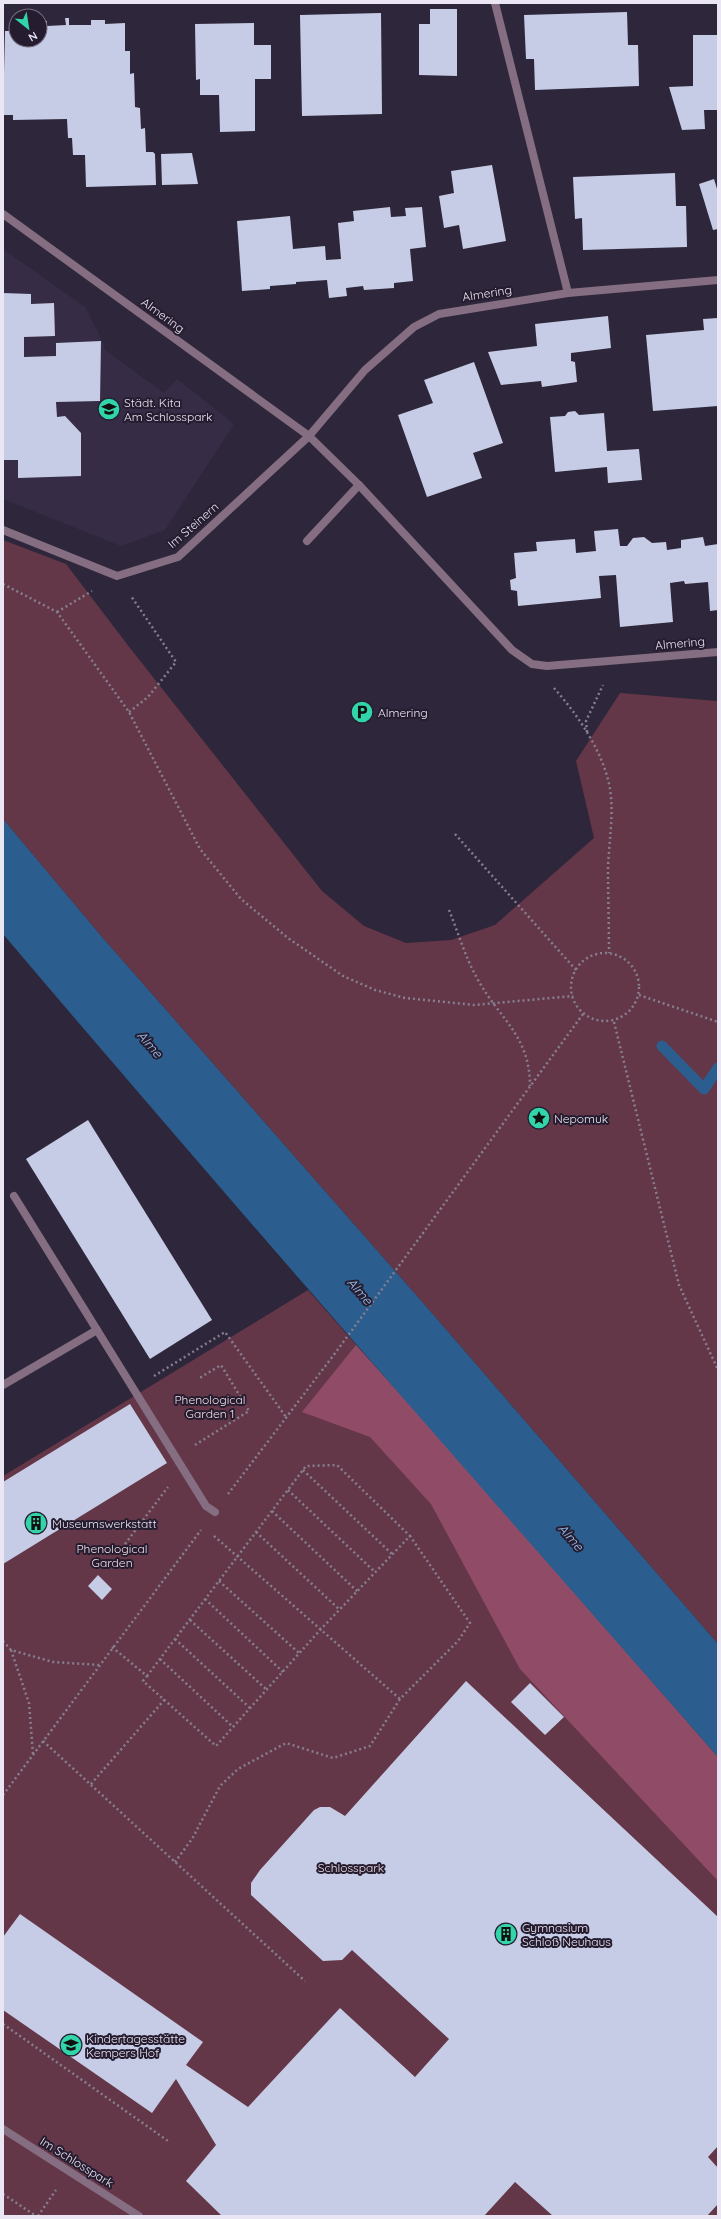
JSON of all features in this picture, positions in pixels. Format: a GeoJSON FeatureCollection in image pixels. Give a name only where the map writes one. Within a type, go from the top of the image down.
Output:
{"type":"FeatureCollection","features":[{"type":"Feature","properties":{"kind":"street"},"geometry":{"type":"LineString","coordinates":[[495,3],[568,292]]}},
{"type":"Feature","properties":{"kind":"street","name":"Almering"},"geometry":{"type":"LineString","coordinates":[[3,214],[309,436],[359,485],[512,650],[532,664],[547,666],[718,652]]}},
{"type":"Feature","properties":{"kind":"street","name":"Almering"},"geometry":{"type":"LineString","coordinates":[[309,436],[365,370],[414,327],[440,314],[462,309],[568,292],[718,280]]}},
{"type":"Feature","properties":{"kind":"street","name":"Im Steinern"},"geometry":{"type":"LineString","coordinates":[[117,576],[178,557],[309,436]]}},
{"type":"Feature","properties":{"kind":"street"},"geometry":{"type":"LineString","coordinates":[[307,541],[359,485]]}},
{"type":"Feature","properties":{"kind":"street"},"geometry":{"type":"LineString","coordinates":[[3,530],[117,576]]}},
{"type":"Feature","properties":{"kind":"street"},"geometry":{"type":"LineString","coordinates":[[14,1196],[206,1506],[215,1512]]}},
{"type":"Feature","properties":{"kind":"street"},"geometry":{"type":"LineString","coordinates":[[3,1385],[97,1330]]}},
{"type":"Feature","properties":{"kind":"street","name":"Im Schlosspark"},"geometry":{"type":"LineString","coordinates":[[3,2129],[138,2216]]}},
{"type":"Feature","properties":{"kind":"path"},"geometry":{"type":"LineString","coordinates":[[56,612],[117,576],[176,662],[148,697],[129,712]]}},
{"type":"Feature","properties":{"kind":"path"},"geometry":{"type":"LineString","coordinates":[[3,584],[56,612],[129,712],[200,849],[241,899],[288,938],[343,976],[375,990],[405,998],[474,1005],[573,996]]}},
{"type":"Feature","properties":{"kind":"path"},"geometry":{"type":"LineString","coordinates":[[587,732],[586,721],[604,683],[624,660]]}},
{"type":"Feature","properties":{"kind":"path"},"geometry":{"type":"LineString","coordinates":[[532,664],[571,707],[587,732],[602,765],[610,788],[612,815],[608,867],[610,953]]}},
{"type":"Feature","properties":{"kind":"path"},"geometry":{"type":"LineString","coordinates":[[455,834],[576,970]]}},
{"type":"Feature","properties":{"kind":"path"},"geometry":{"type":"LineString","coordinates":[[449,910],[477,978],[493,1003],[519,1037],[526,1052],[530,1072],[530,1086]]}},
{"type":"Feature","properties":{"kind":"path"},"geometry":{"type":"LineString","coordinates":[[610,953],[618,956],[632,966],[640,985],[639,996],[634,1006],[626,1014],[614,1022],[593,1019],[583,1014],[573,996],[571,988],[576,970],[590,957],[610,953]]}},
{"type":"Feature","properties":{"kind":"path"},"geometry":{"type":"LineString","coordinates":[[639,996],[718,1022]]}},
{"type":"Feature","properties":{"kind":"path"},"geometry":{"type":"LineString","coordinates":[[3,1795],[99,1665],[336,1352],[583,1014]]}},
{"type":"Feature","properties":{"kind":"path"},"geometry":{"type":"LineString","coordinates":[[614,1022],[679,1285],[718,1370]]}},
{"type":"Feature","properties":{"kind":"path"},"geometry":{"type":"LineString","coordinates":[[133,1389],[225,1332],[286,1418]]}},
{"type":"Feature","properties":{"kind":"path"},"geometry":{"type":"LineString","coordinates":[[189,1449],[249,1411],[221,1365],[198,1379]]}},
{"type":"Feature","properties":{"kind":"path"},"geometry":{"type":"LineString","coordinates":[[175,1862],[192,1840],[220,1786],[238,1769],[286,1744],[333,1758],[370,1746],[400,1699],[458,1641],[470,1623],[410,1536],[337,1466],[306,1466],[147,1676],[144,1681],[216,1746],[321,1629],[410,1536]]}},
{"type":"Feature","properties":{"kind":"path"},"geometry":{"type":"LineString","coordinates":[[303,1470],[392,1554]]}},
{"type":"Feature","properties":{"kind":"path"},"geometry":{"type":"LineString","coordinates":[[125,1544],[172,1482],[186,1474]]}},
{"type":"Feature","properties":{"kind":"path"},"geometry":{"type":"LineString","coordinates":[[288,1490],[375,1572]]}},
{"type":"Feature","properties":{"kind":"path"},"geometry":{"type":"LineString","coordinates":[[272,1511],[357,1591]]}},
{"type":"Feature","properties":{"kind":"path"},"geometry":{"type":"LineString","coordinates":[[204,1527],[400,1699]]}},
{"type":"Feature","properties":{"kind":"path"},"geometry":{"type":"LineString","coordinates":[[256,1532],[340,1610]]}},
{"type":"Feature","properties":{"kind":"path"},"geometry":{"type":"LineString","coordinates":[[219,1581],[299,1653]]}},
{"type":"Feature","properties":{"kind":"path"},"geometry":{"type":"LineString","coordinates":[[205,1599],[283,1672]]}},
{"type":"Feature","properties":{"kind":"path"},"geometry":{"type":"LineString","coordinates":[[190,1620],[266,1690]]}},
{"type":"Feature","properties":{"kind":"path"},"geometry":{"type":"LineString","coordinates":[[175,1639],[250,1708]]}},
{"type":"Feature","properties":{"kind":"path"},"geometry":{"type":"LineString","coordinates":[[3,1641],[11,1650],[29,1703],[33,1754]]}},
{"type":"Feature","properties":{"kind":"path"},"geometry":{"type":"LineString","coordinates":[[112,1648],[147,1676]]}},
{"type":"Feature","properties":{"kind":"path"},"geometry":{"type":"LineString","coordinates":[[11,1650],[53,1662],[99,1665]]}},
{"type":"Feature","properties":{"kind":"path"},"geometry":{"type":"LineString","coordinates":[[160,1659],[233,1727]]}},
{"type":"Feature","properties":{"kind":"path"},"geometry":{"type":"LineString","coordinates":[[91,1784],[165,1699]]}},
{"type":"Feature","properties":{"kind":"path"},"geometry":{"type":"LineString","coordinates":[[43,1741],[305,1981]]}},
{"type":"Feature","properties":{"kind":"path"},"geometry":{"type":"LineString","coordinates":[[3,2024],[168,2141]]}},
{"type":"Feature","properties":{"kind":"path"},"geometry":{"type":"LineString","coordinates":[[3,2194],[37,2216],[69,2172]]}},
{"type":"Feature","properties":{"kind":"shaded area","name":"Städt. Kita Am Schlosspark"},"geometry":{"type":"Polygon","coordinates":[[[3,249],[85,307],[103,342],[105,350],[164,393],[177,379],[234,424],[165,530],[121,546],[3,499],[3,249]]]}},
{"type":"Feature","properties":{"kind":"shaded area"},"geometry":{"type":"Polygon","coordinates":[[[356,1345],[718,1757],[718,1881],[520,1669],[431,1504],[370,1437],[302,1412],[356,1345]]]}},
{"type":"Feature","properties":{"kind":"green space"},"geometry":{"type":"Polygon","coordinates":[[[3,540],[66,564],[130,648],[322,891],[364,926],[406,943],[451,940],[495,925],[594,838],[576,761],[620,693],[717,701],[718,1644],[424,1304],[102,937],[3,819],[3,540]]]}},
{"type":"Feature","properties":{"kind":"green space","name":"Schlosspark"},"geometry":{"type":"Polygon","coordinates":[[[308,1290],[718,1757],[718,2216],[3,2216],[3,1476],[308,1290]]]}},
{"type":"Feature","properties":{"kind":"water","name":"Alme"},"geometry":{"type":"Polygon","coordinates":[[[3,819],[102,937],[424,1304],[718,1644],[718,1757],[269,1244],[3,934],[3,819]]]}},
{"type":"Feature","properties":{"kind":"building"},"geometry":{"type":"Polygon","coordinates":[[[430,9],[457,9],[457,76],[419,75],[419,24],[430,24],[430,9]]]}},
{"type":"Feature","properties":{"kind":"building"},"geometry":{"type":"Polygon","coordinates":[[[627,12],[628,45],[638,45],[639,86],[535,90],[534,59],[526,59],[524,15],[627,12]]]}},
{"type":"Feature","properties":{"kind":"building"},"geometry":{"type":"Polygon","coordinates":[[[381,13],[382,114],[302,116],[300,15],[381,13]]]}},
{"type":"Feature","properties":{"kind":"building"},"geometry":{"type":"Polygon","coordinates":[[[65,18],[69,18],[69,25],[91,25],[91,20],[105,20],[105,24],[125,23],[125,51],[130,51],[130,74],[134,73],[135,107],[140,108],[141,129],[145,128],[146,152],[153,152],[155,154],[156,185],[86,187],[85,155],[73,155],[72,138],[68,138],[67,119],[13,120],[13,115],[3,115],[5,31],[8,31],[8,48],[48,48],[48,26],[66,25],[65,18]]]}},
{"type":"Feature","properties":{"kind":"building"},"geometry":{"type":"Polygon","coordinates":[[[254,23],[254,45],[271,45],[271,79],[255,79],[255,131],[220,132],[219,95],[200,95],[200,79],[196,80],[195,24],[254,23]]]}},
{"type":"Feature","properties":{"kind":"building"},"geometry":{"type":"Polygon","coordinates":[[[693,35],[718,35],[718,110],[704,110],[705,129],[682,130],[669,87],[693,86],[693,35]]]}},
{"type":"Feature","properties":{"kind":"building"},"geometry":{"type":"Polygon","coordinates":[[[192,153],[198,184],[162,185],[161,154],[192,153]]]}},
{"type":"Feature","properties":{"kind":"building"},"geometry":{"type":"Polygon","coordinates":[[[492,165],[506,241],[463,249],[459,225],[444,228],[439,196],[454,193],[451,171],[492,165]]]}},
{"type":"Feature","properties":{"kind":"building"},"geometry":{"type":"Polygon","coordinates":[[[675,173],[676,206],[686,206],[687,247],[583,250],[582,218],[575,219],[573,177],[675,173]]]}},
{"type":"Feature","properties":{"kind":"building"},"geometry":{"type":"Polygon","coordinates":[[[714,179],[718,192],[718,229],[713,230],[699,184],[714,179]]]}},
{"type":"Feature","properties":{"kind":"building"},"geometry":{"type":"Polygon","coordinates":[[[390,207],[391,217],[406,216],[405,208],[422,207],[426,247],[410,249],[413,281],[394,283],[394,288],[364,290],[363,286],[346,288],[347,296],[329,298],[327,280],[296,282],[296,284],[270,286],[270,289],[242,291],[237,221],[290,216],[293,249],[325,246],[326,260],[341,259],[338,223],[354,221],[353,211],[390,207]]]}},
{"type":"Feature","properties":{"kind":"building"},"geometry":{"type":"Polygon","coordinates":[[[3,293],[31,294],[31,304],[54,303],[55,336],[24,337],[24,357],[56,356],[56,343],[101,341],[100,401],[56,402],[57,417],[65,416],[81,433],[81,476],[18,478],[18,460],[3,460],[3,293]]]}},
{"type":"Feature","properties":{"kind":"building"},"geometry":{"type":"Polygon","coordinates":[[[608,316],[611,348],[571,353],[571,361],[575,362],[577,382],[542,387],[541,381],[501,385],[488,352],[537,346],[535,324],[608,316]]]}},
{"type":"Feature","properties":{"kind":"building"},"geometry":{"type":"Polygon","coordinates":[[[718,318],[718,406],[653,411],[646,335],[704,330],[703,319],[718,318]]]}},
{"type":"Feature","properties":{"kind":"building"},"geometry":{"type":"Polygon","coordinates":[[[474,362],[503,443],[473,453],[482,478],[427,497],[398,415],[433,403],[424,380],[474,362]]]}},
{"type":"Feature","properties":{"kind":"building"},"geometry":{"type":"Polygon","coordinates":[[[575,411],[579,415],[604,413],[607,451],[639,449],[642,480],[608,483],[607,467],[555,472],[550,417],[565,416],[568,412],[575,411]]]}},
{"type":"Feature","properties":{"kind":"building"},"geometry":{"type":"Polygon","coordinates":[[[618,529],[620,546],[627,546],[633,538],[644,537],[652,543],[666,542],[667,550],[681,548],[681,540],[703,537],[705,546],[718,544],[718,610],[710,611],[708,582],[685,584],[684,581],[670,583],[673,622],[620,627],[616,575],[599,576],[601,598],[518,606],[517,591],[511,590],[510,580],[516,578],[514,553],[537,551],[536,542],[575,539],[576,553],[596,551],[594,531],[618,529]]]}},
{"type":"Feature","properties":{"kind":"building"},"geometry":{"type":"Polygon","coordinates":[[[88,1120],[212,1320],[150,1359],[26,1159],[88,1120]]]}},
{"type":"Feature","properties":{"kind":"building","name":"Museumswerkstatt"},"geometry":{"type":"Polygon","coordinates":[[[130,1404],[167,1463],[3,1564],[3,1482],[130,1404]]]}},
{"type":"Feature","properties":{"kind":"building"},"geometry":{"type":"Polygon","coordinates":[[[98,1575],[112,1589],[102,1600],[88,1586],[98,1575]]]}},
{"type":"Feature","properties":{"kind":"building","name":"Gymnasium Schloß Neuhaus"},"geometry":{"type":"Polygon","coordinates":[[[466,1681],[718,1917],[718,2146],[708,2157],[718,2168],[718,2204],[707,2216],[553,2216],[515,2182],[484,2216],[222,2216],[186,2181],[216,2145],[176,2079],[152,2113],[3,2010],[3,1937],[20,1914],[203,2042],[186,2065],[248,2107],[340,2008],[415,2077],[449,2039],[352,1950],[342,1960],[323,1961],[251,1895],[251,1883],[260,1870],[314,1810],[320,1807],[330,1807],[345,1816],[466,1681]]]}},
{"type":"Feature","properties":{"kind":"building"},"geometry":{"type":"Polygon","coordinates":[[[530,1683],[564,1717],[545,1735],[511,1702],[530,1683]]]}},
{"type":"Feature","properties":{"kind":"waterway"},"geometry":{"type":"LineString","coordinates":[[662,1046],[704,1089],[718,1068]]}},
{"type":"Feature","properties":{"kind":"place","name":"Städt. Kita Am Schlosspark"},"geometry":{"type":"Point","coordinates":[109,409]}},
{"type":"Feature","properties":{"kind":"place","name":"Almering"},"geometry":{"type":"Point","coordinates":[362,712]}},
{"type":"Feature","properties":{"kind":"place","name":"Nepomuk"},"geometry":{"type":"Point","coordinates":[539,1118]}},
{"type":"Feature","properties":{"kind":"place","name":"Museumswerkstatt"},"geometry":{"type":"Point","coordinates":[36,1523]}},
{"type":"Feature","properties":{"kind":"place","name":"Gymnasium Schloß Neuhaus"},"geometry":{"type":"Point","coordinates":[506,1934]}},
{"type":"Feature","properties":{"kind":"place","name":"Kindertagesstätte Kempers Hof"},"geometry":{"type":"Point","coordinates":[71,2045]}},
{"type":"Feature","properties":{"kind":"park label","name":"Phenological Garden 1"},"geometry":{"type":"Point","coordinates":[210,1406]}},
{"type":"Feature","properties":{"kind":"park label","name":"Phenological Garden"},"geometry":{"type":"Point","coordinates":[112,1555]}}]}
